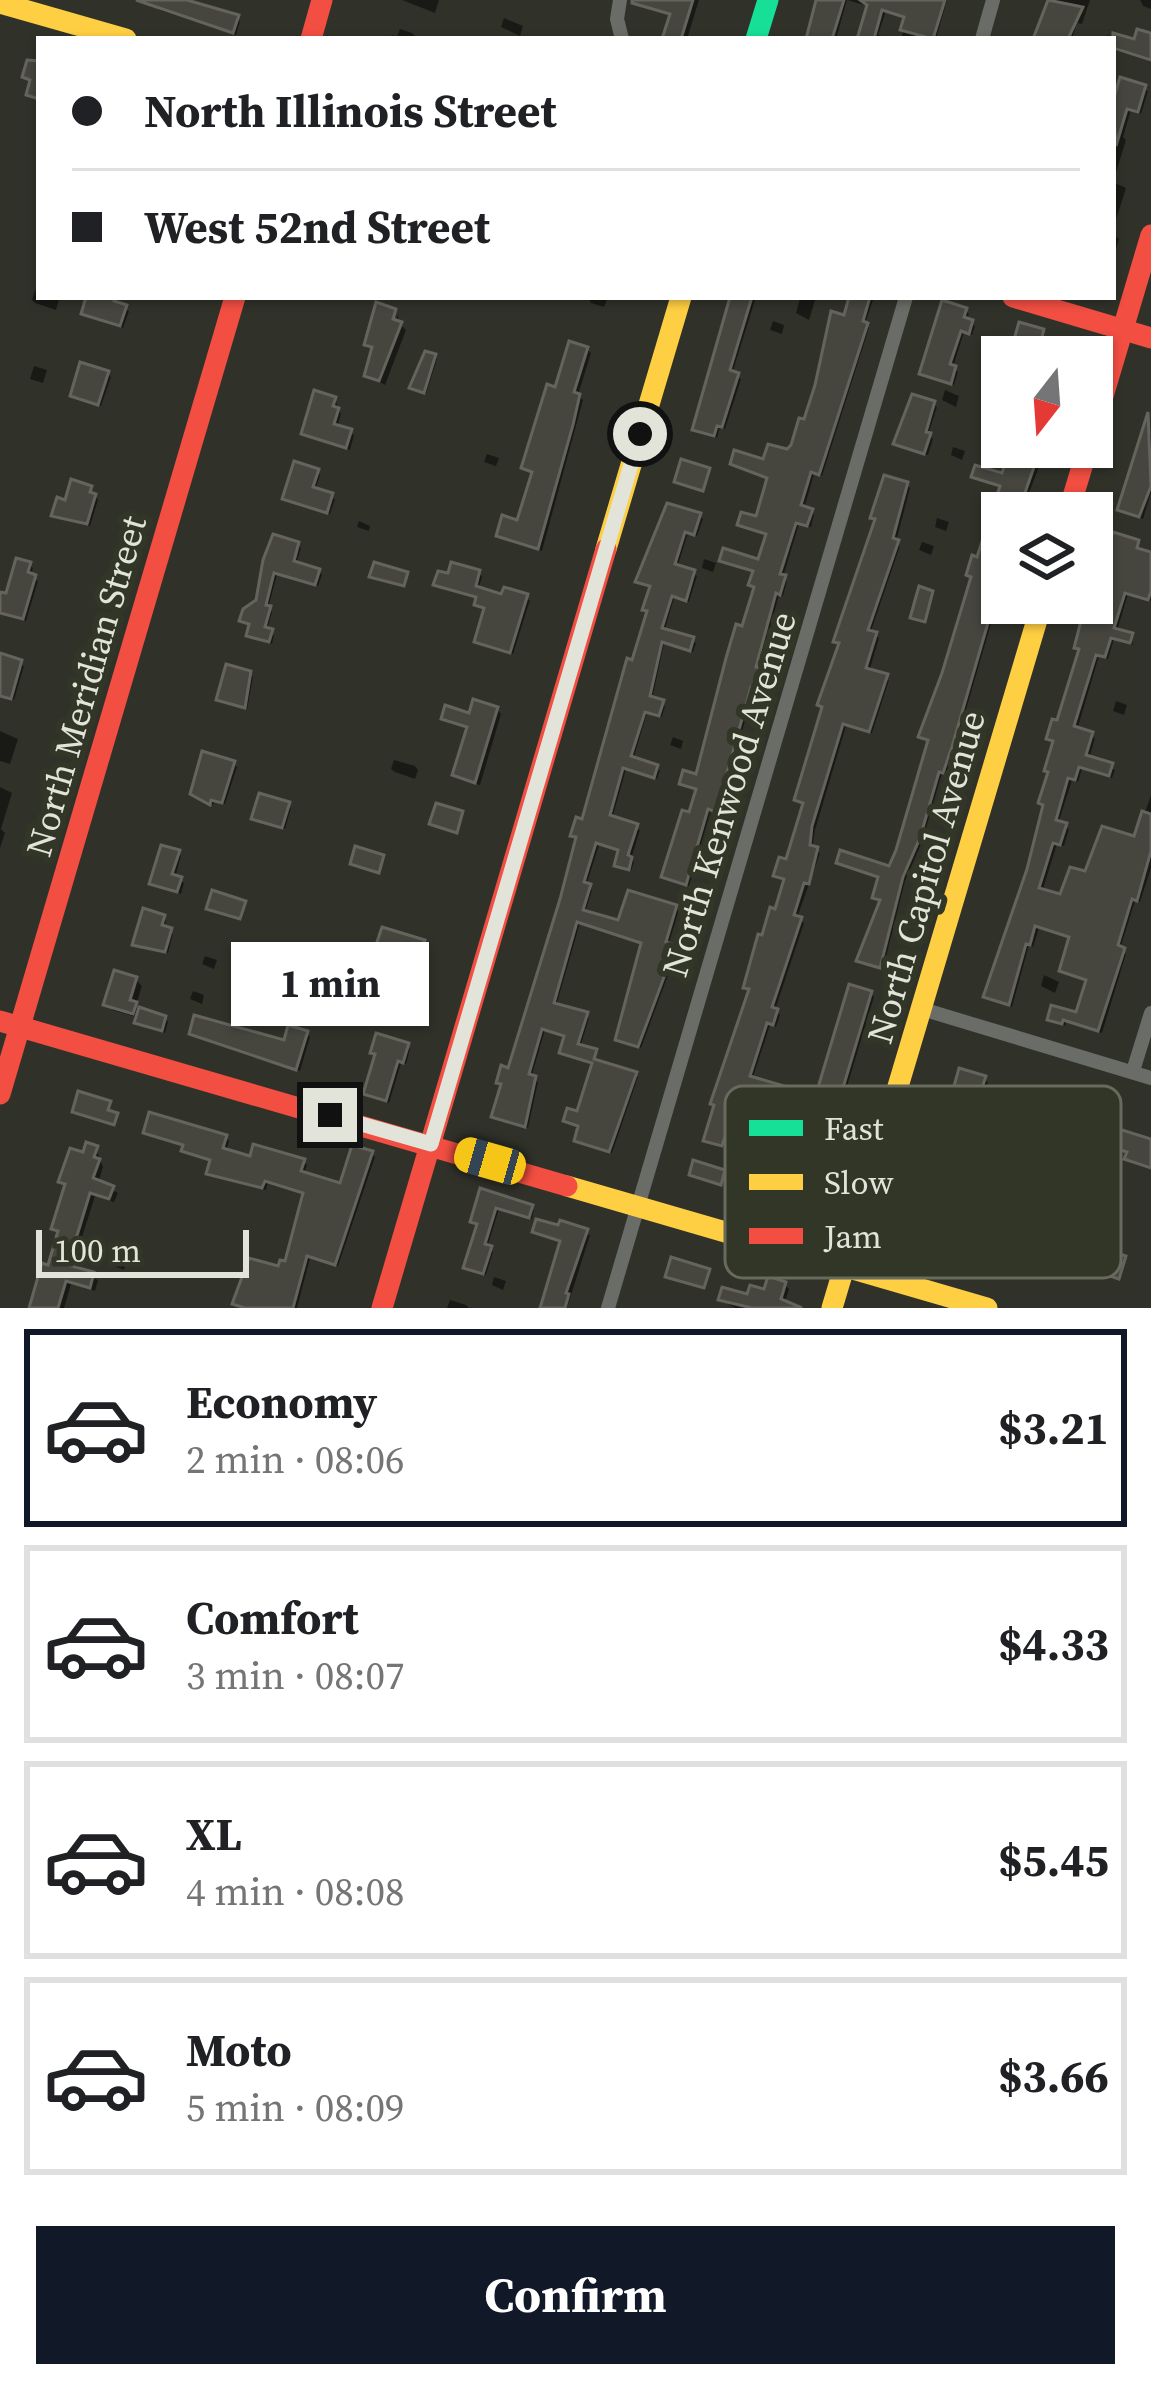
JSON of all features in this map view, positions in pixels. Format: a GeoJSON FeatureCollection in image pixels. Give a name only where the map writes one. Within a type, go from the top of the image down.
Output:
{"type":"FeatureCollection","features":[{"type":"Feature","properties":{"kind":"street"},"geometry":{"type":"LineString","coordinates":[[312,36],[322,0]]}},
{"type":"Feature","properties":{"kind":"street"},"geometry":{"type":"LineString","coordinates":[[620,0],[617,19],[621,36]]}},
{"type":"Feature","properties":{"kind":"street"},"geometry":{"type":"LineString","coordinates":[[757,36],[768,0]]}},
{"type":"Feature","properties":{"kind":"street"},"geometry":{"type":"LineString","coordinates":[[983,36],[993,0]]}},
{"type":"Feature","properties":{"kind":"street"},"geometry":{"type":"LineString","coordinates":[[0,3],[116,36]]}},
{"type":"Feature","properties":{"kind":"street"},"geometry":{"type":"LineString","coordinates":[[1113,363],[1151,236]]}},
{"type":"Feature","properties":{"kind":"street","name":"North Meridian Street"},"geometry":{"type":"LineString","coordinates":[[0,1094],[10,1023],[234,300]]}},
{"type":"Feature","properties":{"kind":"street"},"geometry":{"type":"LineString","coordinates":[[382,1308],[679,300]]}},
{"type":"Feature","properties":{"kind":"street","name":"North Kenwood Avenue"},"geometry":{"type":"LineString","coordinates":[[608,1308],[905,300]]}},
{"type":"Feature","properties":{"kind":"street"},"geometry":{"type":"LineString","coordinates":[[1022,300],[1151,338]]}},
{"type":"Feature","properties":{"kind":"street","name":"North Capitol Avenue"},"geometry":{"type":"LineString","coordinates":[[899,1086],[1036,624]]}},
{"type":"Feature","properties":{"kind":"street"},"geometry":{"type":"LineString","coordinates":[[922,1009],[1151,1078]]}},
{"type":"Feature","properties":{"kind":"street"},"geometry":{"type":"LineString","coordinates":[[1133,1071],[1151,1013]]}},
{"type":"Feature","properties":{"kind":"street"},"geometry":{"type":"LineString","coordinates":[[10,1023],[725,1230]]}},
{"type":"Feature","properties":{"kind":"street","name":"North Capitol Avenue"},"geometry":{"type":"LineString","coordinates":[[832,1308],[841,1278]]}},
{"type":"Feature","properties":{"kind":"street"},"geometry":{"type":"LineString","coordinates":[[888,1278],[987,1308]]}},
{"type":"Feature","properties":{"kind":"building"},"geometry":{"type":"Polygon","coordinates":[[[136,0],[187,0],[239,15],[233,33],[136,0]]]}},
{"type":"Feature","properties":{"kind":"building"},"geometry":{"type":"Polygon","coordinates":[[[693,0],[682,36],[663,36],[670,14],[632,3],[693,0]]]}},
{"type":"Feature","properties":{"kind":"building"},"geometry":{"type":"Polygon","coordinates":[[[816,0],[844,0],[833,36],[807,36],[816,0]]]}},
{"type":"Feature","properties":{"kind":"building"},"geometry":{"type":"Polygon","coordinates":[[[860,0],[945,0],[934,36],[900,30],[904,17],[882,10],[875,36],[858,36],[867,5],[860,0]]]}},
{"type":"Feature","properties":{"kind":"building"},"geometry":{"type":"Polygon","coordinates":[[[1048,0],[1083,7],[1069,36],[1034,36],[1048,0]]]}},
{"type":"Feature","properties":{"kind":"building"},"geometry":{"type":"Polygon","coordinates":[[[1137,29],[1151,33],[1151,60],[1116,49],[1113,33],[1134,39],[1137,29]]]}},
{"type":"Feature","properties":{"kind":"building"},"geometry":{"type":"Polygon","coordinates":[[[27,60],[36,61],[36,98],[26,95],[30,80],[22,77],[27,60]]]}},
{"type":"Feature","properties":{"kind":"building"},"geometry":{"type":"Polygon","coordinates":[[[1120,77],[1146,85],[1138,112],[1127,109],[1116,146],[1120,77]]]}},
{"type":"Feature","properties":{"kind":"building"},"geometry":{"type":"Polygon","coordinates":[[[85,300],[127,305],[120,326],[81,314],[85,300]]]}},
{"type":"Feature","properties":{"kind":"building"},"geometry":{"type":"Polygon","coordinates":[[[729,300],[751,300],[730,370],[739,373],[722,427],[717,426],[714,436],[692,430],[729,300]]]}},
{"type":"Feature","properties":{"kind":"building"},"geometry":{"type":"Polygon","coordinates":[[[848,300],[869,300],[863,321],[868,323],[819,475],[811,472],[801,505],[813,509],[807,526],[796,523],[780,574],[786,575],[780,595],[776,593],[756,667],[764,669],[758,689],[751,687],[716,812],[708,809],[686,885],[661,877],[682,810],[689,812],[696,789],[679,784],[683,770],[696,774],[736,624],[742,626],[754,587],[748,585],[753,571],[719,561],[723,548],[758,559],[766,534],[737,525],[741,512],[756,516],[767,478],[730,464],[734,450],[763,459],[768,444],[787,449],[791,445],[815,385],[831,311],[844,315],[848,300]]]}},
{"type":"Feature","properties":{"kind":"building"},"geometry":{"type":"Polygon","coordinates":[[[942,300],[967,308],[964,317],[973,320],[969,334],[961,331],[950,364],[956,366],[951,384],[919,374],[942,300]]]}},
{"type":"Feature","properties":{"kind":"building"},"geometry":{"type":"Polygon","coordinates":[[[376,302],[396,309],[393,319],[402,322],[379,381],[364,376],[372,347],[364,345],[376,302]]]}},
{"type":"Feature","properties":{"kind":"building"},"geometry":{"type":"Polygon","coordinates":[[[1019,322],[1044,329],[1042,336],[1015,336],[1019,322]]]}},
{"type":"Feature","properties":{"kind":"building"},"geometry":{"type":"Polygon","coordinates":[[[569,341],[588,347],[574,392],[580,394],[573,425],[538,549],[496,536],[502,515],[517,520],[532,472],[521,468],[547,384],[555,387],[569,341]]]}},
{"type":"Feature","properties":{"kind":"building"},"geometry":{"type":"Polygon","coordinates":[[[425,351],[436,354],[424,393],[409,388],[425,351]]]}},
{"type":"Feature","properties":{"kind":"building"},"geometry":{"type":"Polygon","coordinates":[[[80,362],[109,371],[98,405],[70,396],[80,362]]]}},
{"type":"Feature","properties":{"kind":"building"},"geometry":{"type":"Polygon","coordinates":[[[314,390],[336,397],[333,406],[339,408],[334,424],[352,429],[346,448],[301,434],[314,390]]]}},
{"type":"Feature","properties":{"kind":"building"},"geometry":{"type":"Polygon","coordinates":[[[912,394],[935,401],[924,454],[893,444],[912,394]]]}},
{"type":"Feature","properties":{"kind":"building"},"geometry":{"type":"Polygon","coordinates":[[[1148,412],[1151,486],[1139,517],[1117,510],[1148,412]]]}},
{"type":"Feature","properties":{"kind":"building"},"geometry":{"type":"Polygon","coordinates":[[[681,459],[710,468],[703,491],[674,482],[681,459]]]}},
{"type":"Feature","properties":{"kind":"building"},"geometry":{"type":"Polygon","coordinates":[[[294,461],[319,469],[313,487],[333,493],[327,513],[282,499],[294,461]]]}},
{"type":"Feature","properties":{"kind":"building"},"geometry":{"type":"Polygon","coordinates":[[[975,465],[1002,473],[1004,468],[1034,468],[1025,492],[998,492],[1000,486],[971,477],[975,465]]]}},
{"type":"Feature","properties":{"kind":"building"},"geometry":{"type":"Polygon","coordinates":[[[884,475],[908,482],[893,538],[899,540],[868,630],[877,632],[866,668],[888,674],[869,732],[843,724],[812,826],[810,845],[818,847],[809,884],[804,883],[794,915],[802,917],[772,1007],[778,1009],[773,1025],[767,1023],[750,1076],[784,1086],[725,1086],[722,1146],[703,1141],[714,1105],[710,1104],[749,989],[743,988],[758,934],[762,935],[770,907],[775,909],[784,879],[773,876],[779,857],[786,859],[803,803],[794,800],[822,707],[817,705],[839,643],[833,642],[875,519],[870,518],[884,475]]]}},
{"type":"Feature","properties":{"kind":"building"},"geometry":{"type":"Polygon","coordinates":[[[71,479],[92,486],[90,492],[96,494],[87,524],[51,516],[57,497],[65,500],[71,479]]]}},
{"type":"Feature","properties":{"kind":"building"},"geometry":{"type":"Polygon","coordinates":[[[667,503],[701,513],[694,535],[685,532],[675,564],[695,570],[686,601],[672,596],[662,628],[694,637],[690,651],[662,642],[650,696],[664,700],[659,716],[645,712],[631,756],[658,765],[654,778],[623,768],[610,815],[638,824],[628,855],[632,857],[629,870],[614,866],[618,850],[596,843],[584,882],[591,884],[583,910],[618,920],[628,890],[677,905],[666,942],[676,945],[638,1047],[615,1040],[641,943],[577,922],[554,1003],[588,1012],[578,1044],[597,1049],[594,1059],[637,1072],[609,1152],[574,1141],[578,1126],[563,1121],[567,1108],[577,1111],[592,1063],[559,1053],[564,1036],[542,1029],[529,1074],[536,1076],[525,1127],[491,1117],[501,1065],[508,1068],[560,899],[576,837],[570,836],[576,817],[582,819],[627,658],[632,660],[647,611],[642,610],[650,586],[635,582],[667,503]]]}},
{"type":"Feature","properties":{"kind":"building"},"geometry":{"type":"Polygon","coordinates":[[[1113,532],[1139,540],[1137,548],[1151,552],[1148,600],[1125,593],[1114,628],[1133,633],[1130,643],[1111,638],[1105,657],[1096,655],[1074,726],[1093,732],[1086,755],[1113,763],[1109,776],[1079,767],[1075,780],[1068,778],[1056,820],[1067,823],[1060,845],[1053,843],[1039,888],[1060,894],[1070,867],[1085,871],[1102,826],[1134,836],[1142,811],[1151,814],[1151,851],[1118,945],[1125,948],[1098,1031],[1047,1020],[1051,1005],[1076,1012],[1086,980],[1059,971],[1069,937],[1035,926],[1009,1005],[983,997],[1027,869],[1053,741],[1046,739],[1052,719],[1057,720],[1079,649],[1074,648],[1080,624],[1113,624],[1113,532]]]}},
{"type":"Feature","properties":{"kind":"building"},"geometry":{"type":"Polygon","coordinates":[[[273,534],[299,542],[294,561],[320,569],[315,585],[274,573],[266,605],[271,606],[265,627],[273,629],[269,642],[246,636],[249,624],[239,621],[243,609],[256,600],[273,534]]]}},
{"type":"Feature","properties":{"kind":"building"},"geometry":{"type":"Polygon","coordinates":[[[981,545],[981,624],[988,624],[952,747],[903,877],[880,968],[856,961],[880,900],[872,898],[878,877],[836,863],[840,850],[889,866],[928,740],[918,737],[971,577],[966,575],[972,555],[977,557],[981,545]]]}},
{"type":"Feature","properties":{"kind":"building"},"geometry":{"type":"Polygon","coordinates":[[[16,558],[31,562],[28,572],[36,575],[23,619],[0,613],[0,592],[6,593],[16,558]]]}},
{"type":"Feature","properties":{"kind":"building"},"geometry":{"type":"Polygon","coordinates":[[[374,562],[408,572],[404,586],[369,577],[374,562]]]}},
{"type":"Feature","properties":{"kind":"building"},"geometry":{"type":"Polygon","coordinates":[[[451,562],[480,570],[476,586],[501,594],[504,587],[528,594],[510,653],[474,642],[484,608],[474,605],[476,597],[433,585],[438,571],[448,573],[451,562]]]}},
{"type":"Feature","properties":{"kind":"building"},"geometry":{"type":"Polygon","coordinates":[[[919,586],[933,591],[925,622],[910,618],[919,586]]]}},
{"type":"Feature","properties":{"kind":"building"},"geometry":{"type":"Polygon","coordinates":[[[0,653],[22,660],[11,699],[0,696],[0,653]]]}},
{"type":"Feature","properties":{"kind":"building"},"geometry":{"type":"Polygon","coordinates":[[[226,664],[251,671],[245,708],[216,700],[226,664]]]}},
{"type":"Feature","properties":{"kind":"building"},"geometry":{"type":"Polygon","coordinates":[[[473,699],[498,707],[475,783],[452,775],[467,727],[441,719],[445,705],[469,713],[473,699]]]}},
{"type":"Feature","properties":{"kind":"building"},"geometry":{"type":"Polygon","coordinates":[[[202,751],[235,761],[222,803],[211,800],[210,805],[190,794],[202,751]]]}},
{"type":"Feature","properties":{"kind":"building"},"geometry":{"type":"Polygon","coordinates":[[[259,793],[290,802],[282,828],[251,819],[259,793]]]}},
{"type":"Feature","properties":{"kind":"building"},"geometry":{"type":"Polygon","coordinates":[[[436,803],[463,811],[457,833],[429,824],[436,803]]]}},
{"type":"Feature","properties":{"kind":"building"},"geometry":{"type":"Polygon","coordinates":[[[161,845],[180,850],[172,874],[182,877],[177,892],[149,884],[161,845]]]}},
{"type":"Feature","properties":{"kind":"building"},"geometry":{"type":"Polygon","coordinates":[[[355,846],[384,855],[379,873],[350,864],[355,846]]]}},
{"type":"Feature","properties":{"kind":"building"},"geometry":{"type":"Polygon","coordinates":[[[212,890],[246,901],[240,919],[206,909],[212,890]]]}},
{"type":"Feature","properties":{"kind":"building"},"geometry":{"type":"Polygon","coordinates":[[[143,908],[165,915],[162,925],[172,928],[165,952],[132,945],[143,908]]]}},
{"type":"Feature","properties":{"kind":"building"},"geometry":{"type":"Polygon","coordinates":[[[382,927],[425,940],[398,1015],[373,1007],[380,984],[348,974],[354,955],[371,960],[382,927]]]}},
{"type":"Feature","properties":{"kind":"building"},"geometry":{"type":"Polygon","coordinates":[[[114,970],[137,977],[130,1000],[137,1002],[133,1014],[103,1005],[114,970]]]}},
{"type":"Feature","properties":{"kind":"building"},"geometry":{"type":"Polygon","coordinates":[[[849,984],[872,991],[844,1086],[818,1086],[849,984]]]}},
{"type":"Feature","properties":{"kind":"building"},"geometry":{"type":"Polygon","coordinates":[[[139,1007],[166,1016],[162,1031],[134,1023],[139,1007]]]}},
{"type":"Feature","properties":{"kind":"building"},"geometry":{"type":"Polygon","coordinates":[[[194,1015],[284,1040],[288,1025],[308,1031],[296,1070],[189,1034],[194,1015]]]}},
{"type":"Feature","properties":{"kind":"building"},"geometry":{"type":"Polygon","coordinates":[[[376,1033],[409,1043],[386,1101],[363,1094],[376,1033]]]}},
{"type":"Feature","properties":{"kind":"building"},"geometry":{"type":"Polygon","coordinates":[[[959,1068],[986,1076],[983,1086],[954,1086],[959,1068]]]}},
{"type":"Feature","properties":{"kind":"building"},"geometry":{"type":"Polygon","coordinates":[[[78,1091],[111,1101],[108,1110],[118,1113],[114,1125],[72,1112],[78,1091]]]}},
{"type":"Feature","properties":{"kind":"building"},"geometry":{"type":"Polygon","coordinates":[[[149,1112],[227,1135],[223,1148],[250,1156],[253,1144],[305,1159],[301,1171],[340,1183],[352,1145],[373,1151],[335,1265],[307,1256],[293,1308],[232,1304],[249,1258],[278,1266],[280,1260],[285,1261],[303,1193],[265,1181],[262,1188],[206,1174],[210,1160],[181,1151],[183,1145],[143,1133],[149,1112]]]}},
{"type":"Feature","properties":{"kind":"building"},"geometry":{"type":"Polygon","coordinates":[[[1121,1130],[1151,1139],[1151,1168],[1124,1159],[1127,1152],[1121,1150],[1121,1130]]]}},
{"type":"Feature","properties":{"kind":"building"},"geometry":{"type":"Polygon","coordinates":[[[86,1142],[98,1146],[94,1157],[100,1159],[93,1178],[114,1186],[109,1199],[90,1193],[68,1265],[94,1272],[90,1288],[66,1281],[58,1308],[29,1308],[42,1263],[48,1265],[58,1231],[51,1229],[65,1184],[58,1182],[70,1148],[83,1152],[86,1142]]]}},
{"type":"Feature","properties":{"kind":"building"},"geometry":{"type":"Polygon","coordinates":[[[693,1160],[725,1170],[721,1185],[689,1175],[693,1160]]]}},
{"type":"Feature","properties":{"kind":"building"},"geometry":{"type":"Polygon","coordinates":[[[480,1188],[533,1205],[529,1218],[496,1208],[485,1244],[492,1246],[483,1274],[463,1268],[477,1224],[470,1222],[480,1188]]]}},
{"type":"Feature","properties":{"kind":"building"},"geometry":{"type":"Polygon","coordinates":[[[536,1219],[588,1229],[565,1308],[540,1308],[560,1241],[532,1232],[536,1219]]]}},
{"type":"Feature","properties":{"kind":"building"},"geometry":{"type":"Polygon","coordinates":[[[671,1257],[710,1269],[704,1288],[665,1277],[671,1257]]]}},
{"type":"Feature","properties":{"kind":"building"},"geometry":{"type":"Polygon","coordinates":[[[767,1278],[786,1282],[781,1299],[802,1308],[752,1308],[718,1300],[722,1287],[747,1294],[750,1285],[764,1289],[767,1278]]]}},
{"type":"Feature","properties":{"kind":"traffic: fast"},"geometry":{"type":"LineString","coordinates":[[757,36],[768,0]]}},
{"type":"Feature","properties":{"kind":"traffic: slow"},"geometry":{"type":"LineString","coordinates":[[0,3],[116,36]]}},
{"type":"Feature","properties":{"kind":"traffic: slow"},"geometry":{"type":"LineString","coordinates":[[606,549],[680,300]]}},
{"type":"Feature","properties":{"kind":"traffic: slow"},"geometry":{"type":"LineString","coordinates":[[898,1086],[1036,624]]}},
{"type":"Feature","properties":{"kind":"traffic: slow"},"geometry":{"type":"LineString","coordinates":[[567,1186],[725,1232]]}},
{"type":"Feature","properties":{"kind":"traffic: slow"},"geometry":{"type":"LineString","coordinates":[[832,1308],[841,1278]]}},
{"type":"Feature","properties":{"kind":"traffic: slow"},"geometry":{"type":"LineString","coordinates":[[884,1278],[987,1308]]}},
{"type":"Feature","properties":{"kind":"traffic: jam"},"geometry":{"type":"LineString","coordinates":[[312,36],[322,0]]}},
{"type":"Feature","properties":{"kind":"traffic: jam"},"geometry":{"type":"LineString","coordinates":[[1113,363],[1151,235]]}},
{"type":"Feature","properties":{"kind":"traffic: jam"},"geometry":{"type":"LineString","coordinates":[[0,1094],[234,300]]}},
{"type":"Feature","properties":{"kind":"traffic: jam"},"geometry":{"type":"LineString","coordinates":[[1023,300],[1151,338]]}},
{"type":"Feature","properties":{"kind":"traffic: jam"},"geometry":{"type":"LineString","coordinates":[[1074,492],[1082,468]]}},
{"type":"Feature","properties":{"kind":"traffic: jam"},"geometry":{"type":"LineString","coordinates":[[382,1308],[606,549]]}},
{"type":"Feature","properties":{"kind":"traffic: jam"},"geometry":{"type":"LineString","coordinates":[[0,1021],[567,1186]]}},
{"type":"Feature","properties":{"kind":"route"},"geometry":{"type":"LineString","coordinates":[[330,1115],[431,1144],[640,434]]}}]}
